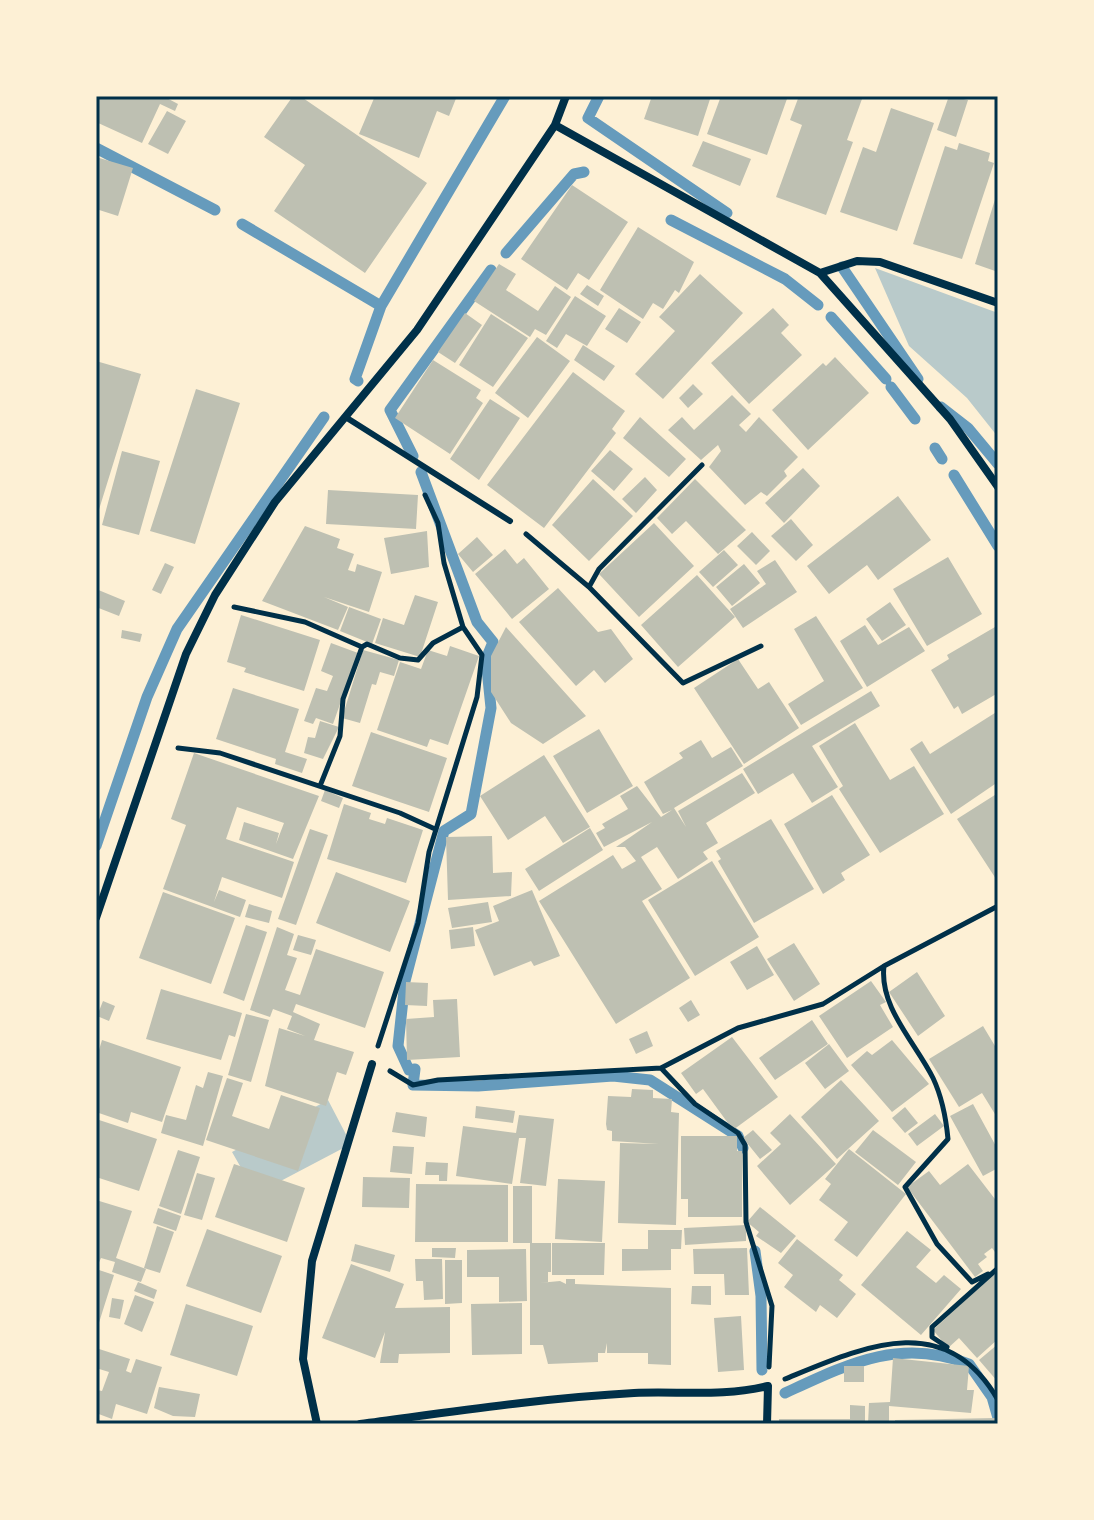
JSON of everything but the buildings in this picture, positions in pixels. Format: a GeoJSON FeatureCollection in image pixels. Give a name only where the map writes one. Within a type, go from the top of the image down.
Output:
{"type":"FeatureCollection","features":[{"type":"Feature","properties":{"kind":"street"},"geometry":{"type":"LineString","coordinates":[[96,918],[186,654],[215,595],[275,502],[327,435],[347,418],[417,330],[555,125],[566,96]]}},
{"type":"Feature","properties":{"kind":"street"},"geometry":{"type":"LineString","coordinates":[[555,125],[820,273],[950,419],[998,487]]}},
{"type":"Feature","properties":{"kind":"street"},"geometry":{"type":"LineString","coordinates":[[820,273],[857,261],[880,262],[998,303]]}},
{"type":"Feature","properties":{"kind":"street"},"geometry":{"type":"LineString","coordinates":[[317,1424],[303,1359],[312,1261],[372,1064]]}},
{"type":"Feature","properties":{"kind":"street"},"geometry":{"type":"LineString","coordinates":[[360,1424],[535,1401],[633,1393],[721,1392],[768,1386],[767,1424]]}},
{"type":"Feature","properties":{"kind":"lane"},"geometry":{"type":"LineString","coordinates":[[347,418],[510,521]]}},
{"type":"Feature","properties":{"kind":"path"},"geometry":{"type":"LineString","coordinates":[[407,456],[438,523],[444,563],[463,627],[482,655],[477,697],[435,829],[418,923],[372,1064],[413,1085],[438,1080],[661,1068],[738,1028],[823,1004],[884,966],[998,906]]}},
{"type":"Feature","properties":{"kind":"path"},"geometry":{"type":"LineString","coordinates":[[589,587],[599,569],[702,465]]}},
{"type":"Feature","properties":{"kind":"path"},"geometry":{"type":"LineString","coordinates":[[510,521],[589,587],[683,683],[761,646]]}},
{"type":"Feature","properties":{"kind":"path"},"geometry":{"type":"LineString","coordinates":[[215,595],[239,610],[305,622],[362,647]]}},
{"type":"Feature","properties":{"kind":"path"},"geometry":{"type":"LineString","coordinates":[[320,786],[340,736],[343,699],[362,647],[367,644],[400,658],[418,660],[433,643],[463,627]]}},
{"type":"Feature","properties":{"kind":"path"},"geometry":{"type":"LineString","coordinates":[[155,744],[220,753],[435,829]]}},
{"type":"Feature","properties":{"kind":"path"},"geometry":{"type":"LineString","coordinates":[[884,966],[881,986],[934,1080],[947,1126],[948,1139],[905,1187],[937,1244],[972,1282],[998,1268]]}},
{"type":"Feature","properties":{"kind":"path"},"geometry":{"type":"LineString","coordinates":[[661,1068],[695,1104],[738,1133],[745,1145],[746,1222],[772,1306],[768,1386],[851,1350],[893,1341],[925,1344],[962,1358],[981,1374],[998,1400]]}},
{"type":"Feature","properties":{"kind":"path"},"geometry":{"type":"LineString","coordinates":[[988,1274],[930,1332],[942,1345],[964,1355],[982,1370],[998,1392]]}},
{"type":"Feature","properties":{"kind":"shaded area"},"geometry":{"type":"Polygon","coordinates":[[[875,268],[998,313],[998,437],[967,398],[909,346],[875,268]]]}},
{"type":"Feature","properties":{"kind":"shaded area"},"geometry":{"type":"Polygon","coordinates":[[[328,1100],[351,1144],[256,1194],[232,1152],[328,1100]]]}},
{"type":"Feature","properties":{"kind":"waterway"},"geometry":{"type":"LineString","coordinates":[[358,381],[355,379],[381,306],[505,96]]}},
{"type":"Feature","properties":{"kind":"waterway"},"geometry":{"type":"LineString","coordinates":[[599,96],[588,118],[727,213]]}},
{"type":"Feature","properties":{"kind":"waterway"},"geometry":{"type":"LineString","coordinates":[[96,148],[215,210]]}},
{"type":"Feature","properties":{"kind":"waterway"},"geometry":{"type":"LineString","coordinates":[[506,253],[574,174],[584,172]]}},
{"type":"Feature","properties":{"kind":"waterway"},"geometry":{"type":"LineString","coordinates":[[671,220],[785,279],[818,305]]}},
{"type":"Feature","properties":{"kind":"waterway"},"geometry":{"type":"LineString","coordinates":[[242,224],[381,306]]}},
{"type":"Feature","properties":{"kind":"waterway"},"geometry":{"type":"LineString","coordinates":[[842,267],[918,379]]}},
{"type":"Feature","properties":{"kind":"waterway"},"geometry":{"type":"LineString","coordinates":[[413,456],[390,410],[491,270]]}},
{"type":"Feature","properties":{"kind":"waterway"},"geometry":{"type":"LineString","coordinates":[[831,317],[886,379]]}},
{"type":"Feature","properties":{"kind":"waterway"},"geometry":{"type":"LineString","coordinates":[[891,387],[915,419]]}},
{"type":"Feature","properties":{"kind":"waterway"},"geometry":{"type":"LineString","coordinates":[[941,407],[968,428],[998,464]]}},
{"type":"Feature","properties":{"kind":"waterway"},"geometry":{"type":"LineString","coordinates":[[96,846],[147,697],[177,629],[324,417]]}},
{"type":"Feature","properties":{"kind":"waterway"},"geometry":{"type":"LineString","coordinates":[[935,448],[942,459]]}},
{"type":"Feature","properties":{"kind":"waterway"},"geometry":{"type":"LineString","coordinates":[[421,472],[477,622],[493,642],[486,659],[491,708],[471,814],[444,831],[405,981],[398,1046],[409,1070],[415,1069],[413,1085],[478,1086],[613,1076],[650,1080],[738,1136],[743,1148]]}},
{"type":"Feature","properties":{"kind":"waterway"},"geometry":{"type":"LineString","coordinates":[[954,475],[998,546]]}},
{"type":"Feature","properties":{"kind":"waterway"},"geometry":{"type":"LineString","coordinates":[[755,1251],[761,1296],[762,1370]]}},
{"type":"Feature","properties":{"kind":"waterway"},"geometry":{"type":"LineString","coordinates":[[785,1393],[853,1364],[897,1354],[920,1353],[969,1364],[992,1397],[998,1418]]}}]}
